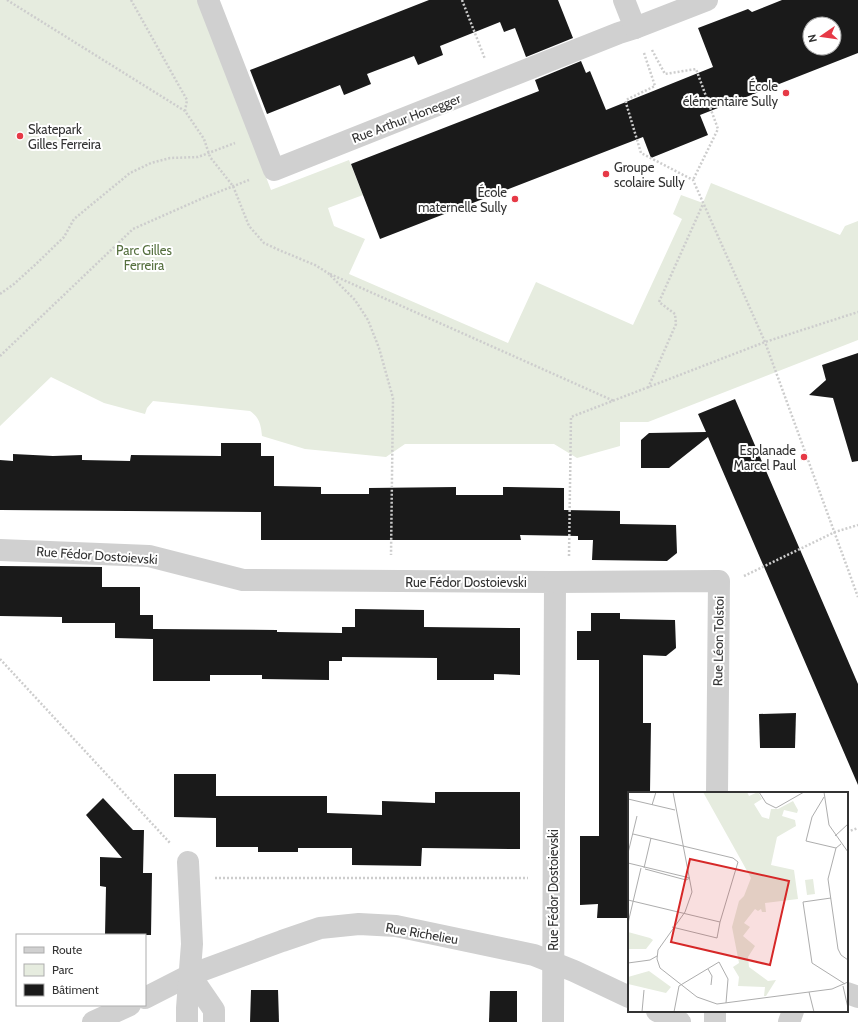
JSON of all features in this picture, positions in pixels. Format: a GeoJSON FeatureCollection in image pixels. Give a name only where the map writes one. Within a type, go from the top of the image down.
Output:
{"type":"FeatureCollection","features":[{"type":"Feature","properties":{"kind":"street"},"geometry":{"type":"LineString","coordinates":[[208,0],[274,170]]}},
{"type":"Feature","properties":{"kind":"street"},"geometry":{"type":"LineString","coordinates":[[624,0],[635,28]]}},
{"type":"Feature","properties":{"kind":"street","name":"Rue Arthur Honegger"},"geometry":{"type":"LineString","coordinates":[[274,170],[619,33],[707,0]]}},
{"type":"Feature","properties":{"kind":"street","name":"Rue Fédor Dostoievski"},"geometry":{"type":"LineString","coordinates":[[0,550],[149,556],[243,580],[562,582],[553,878],[553,1022]]}},
{"type":"Feature","properties":{"kind":"street","name":"Rue Léon Tolstoi"},"geometry":{"type":"LineString","coordinates":[[562,582],[719,581],[717,792]]}},
{"type":"Feature","properties":{"kind":"street"},"geometry":{"type":"LineString","coordinates":[[187,1022],[192,944],[188,870]]}},
{"type":"Feature","properties":{"kind":"street","name":"Rue Richelieu"},"geometry":{"type":"LineString","coordinates":[[146,998],[190,976],[282,940],[320,928],[359,924],[403,927],[534,955],[574,971],[628,997]]}},
{"type":"Feature","properties":{"kind":"street"},"geometry":{"type":"LineString","coordinates":[[190,976],[214,1010],[214,1022]]}},
{"type":"Feature","properties":{"kind":"street"},"geometry":{"type":"LineString","coordinates":[[848,993],[858,997]]}},
{"type":"Feature","properties":{"kind":"street"},"geometry":{"type":"LineString","coordinates":[[93,1022],[128,1006]]}},
{"type":"Feature","properties":{"kind":"street"},"geometry":{"type":"LineString","coordinates":[[659,1012],[680,1022]]}},
{"type":"Feature","properties":{"kind":"street"},"geometry":{"type":"LineString","coordinates":[[789,1022],[793,1012]]}},
{"type":"Feature","properties":{"kind":"path"},"geometry":{"type":"LineString","coordinates":[[7,0],[185,111],[204,139],[209,153],[233,186],[249,226],[264,243],[614,401]]}},
{"type":"Feature","properties":{"kind":"path"},"geometry":{"type":"LineString","coordinates":[[131,0],[186,100],[185,111]]}},
{"type":"Feature","properties":{"kind":"path"},"geometry":{"type":"LineString","coordinates":[[462,0],[495,83]]}},
{"type":"Feature","properties":{"kind":"path"},"geometry":{"type":"LineString","coordinates":[[635,28],[649,45],[665,74],[696,69],[718,129],[693,180]]}},
{"type":"Feature","properties":{"kind":"path"},"geometry":{"type":"LineString","coordinates":[[635,28],[655,86],[626,100],[641,153],[693,180],[765,342],[858,597]]}},
{"type":"Feature","properties":{"kind":"path"},"geometry":{"type":"LineString","coordinates":[[0,294],[14,284],[64,237],[74,219],[130,173],[151,163],[170,158],[184,159],[198,157],[260,133]]}},
{"type":"Feature","properties":{"kind":"path"},"geometry":{"type":"LineString","coordinates":[[0,356],[133,229],[203,198],[274,170]]}},
{"type":"Feature","properties":{"kind":"path"},"geometry":{"type":"LineString","coordinates":[[648,388],[676,324],[675,314],[659,302],[703,203]]}},
{"type":"Feature","properties":{"kind":"path"},"geometry":{"type":"LineString","coordinates":[[328,273],[356,300],[368,320],[379,348],[393,398],[391,581]]}},
{"type":"Feature","properties":{"kind":"path"},"geometry":{"type":"LineString","coordinates":[[562,582],[570,417],[765,342],[858,312]]}},
{"type":"Feature","properties":{"kind":"path"},"geometry":{"type":"LineString","coordinates":[[719,588],[834,532],[858,525]]}},
{"type":"Feature","properties":{"kind":"path"},"geometry":{"type":"LineString","coordinates":[[0,659],[188,870],[553,878]]}},
{"type":"Feature","properties":{"kind":"path"},"geometry":{"type":"LineString","coordinates":[[848,832],[858,828]]}},
{"type":"Feature","properties":{"kind":"green space","name":"Parc Gilles Ferreira"},"geometry":{"type":"Polygon","coordinates":[[[0,0],[198,0],[271,190],[349,160],[363,195],[328,208],[334,226],[365,239],[349,274],[508,343],[536,282],[633,325],[682,219],[673,214],[681,195],[703,203],[711,183],[840,235],[845,226],[858,221],[858,340],[648,422],[620,422],[620,446],[577,458],[554,444],[405,444],[386,457],[305,449],[262,436],[258,419],[250,411],[153,401],[147,408],[145,414],[104,403],[51,377],[0,426],[0,0]]]}},
{"type":"Feature","properties":{"kind":"building"},"geometry":{"type":"Polygon","coordinates":[[[429,0],[558,0],[573,38],[526,57],[515,28],[504,32],[500,22],[440,46],[443,55],[418,65],[414,56],[367,74],[371,84],[344,95],[340,85],[267,114],[250,70],[429,0]]]}},
{"type":"Feature","properties":{"kind":"building"},"geometry":{"type":"Polygon","coordinates":[[[782,0],[858,0],[858,53],[700,115],[708,135],[651,158],[643,137],[380,239],[351,164],[539,91],[535,80],[581,61],[586,73],[590,71],[606,110],[713,67],[698,28],[748,9],[752,12],[782,0]]]}},
{"type":"Feature","properties":{"kind":"building"},"geometry":{"type":"Polygon","coordinates":[[[858,353],[858,461],[852,462],[833,398],[809,395],[826,380],[822,365],[858,353]]]}},
{"type":"Feature","properties":{"kind":"building"},"geometry":{"type":"Polygon","coordinates":[[[735,399],[858,684],[858,785],[708,437],[669,468],[641,468],[641,440],[649,433],[706,432],[698,414],[735,399]]]}},
{"type":"Feature","properties":{"kind":"building"},"geometry":{"type":"Polygon","coordinates":[[[221,443],[261,443],[261,456],[274,456],[274,486],[321,487],[321,494],[369,494],[369,488],[456,487],[456,495],[503,495],[503,487],[564,488],[564,510],[620,511],[620,524],[676,525],[677,553],[667,561],[592,560],[593,540],[578,540],[578,536],[520,535],[521,540],[261,540],[261,512],[0,510],[0,460],[13,461],[13,454],[53,456],[82,455],[82,460],[130,461],[131,455],[221,456],[221,443]]]}},
{"type":"Feature","properties":{"kind":"building"},"geometry":{"type":"Polygon","coordinates":[[[0,566],[102,567],[102,587],[140,587],[140,615],[153,615],[153,629],[277,630],[277,632],[342,633],[342,627],[355,627],[355,609],[424,610],[424,627],[520,628],[520,675],[494,674],[494,680],[437,680],[437,658],[342,657],[342,661],[329,661],[329,680],[262,679],[262,675],[210,675],[210,681],[153,681],[153,639],[115,638],[115,623],[62,623],[62,617],[0,616],[0,566]]]}},
{"type":"Feature","properties":{"kind":"building"},"geometry":{"type":"Polygon","coordinates":[[[591,613],[620,613],[620,619],[675,620],[676,648],[666,656],[643,655],[643,723],[651,723],[650,792],[628,792],[627,918],[597,918],[598,904],[580,905],[580,836],[599,836],[599,660],[577,660],[577,631],[591,631],[591,613]]]}},
{"type":"Feature","properties":{"kind":"building"},"geometry":{"type":"Polygon","coordinates":[[[796,713],[795,748],[760,748],[759,714],[796,713]]]}},
{"type":"Feature","properties":{"kind":"building"},"geometry":{"type":"Polygon","coordinates":[[[174,774],[216,774],[216,818],[174,817],[174,774]]]}},
{"type":"Feature","properties":{"kind":"building"},"geometry":{"type":"Polygon","coordinates":[[[435,792],[520,792],[520,849],[422,848],[421,866],[352,865],[352,848],[298,848],[298,852],[258,852],[258,847],[216,847],[216,796],[327,796],[327,813],[382,815],[382,801],[435,803],[435,792]]]}},
{"type":"Feature","properties":{"kind":"building"},"geometry":{"type":"Polygon","coordinates":[[[103,798],[133,830],[144,830],[143,873],[152,873],[151,935],[105,934],[106,887],[100,886],[100,857],[122,858],[86,815],[103,798]]]}},
{"type":"Feature","properties":{"kind":"building"},"geometry":{"type":"Polygon","coordinates":[[[251,990],[278,990],[279,1022],[250,1022],[251,990]]]}},
{"type":"Feature","properties":{"kind":"building"},"geometry":{"type":"Polygon","coordinates":[[[490,991],[517,991],[517,1022],[489,1022],[490,991]]]}},
{"type":"Feature","properties":{"kind":"place","name":"École élémentaire Sully"},"geometry":{"type":"Point","coordinates":[786,93]}},
{"type":"Feature","properties":{"kind":"place","name":"Skatepark Gilles Ferreira"},"geometry":{"type":"Point","coordinates":[20,136]}},
{"type":"Feature","properties":{"kind":"place","name":"Groupe scolaire Sully"},"geometry":{"type":"Point","coordinates":[606,174]}},
{"type":"Feature","properties":{"kind":"place","name":"École maternelle Sully"},"geometry":{"type":"Point","coordinates":[515,199]}},
{"type":"Feature","properties":{"kind":"place","name":"Esplanade Marcel Paul"},"geometry":{"type":"Point","coordinates":[804,457]}}]}
